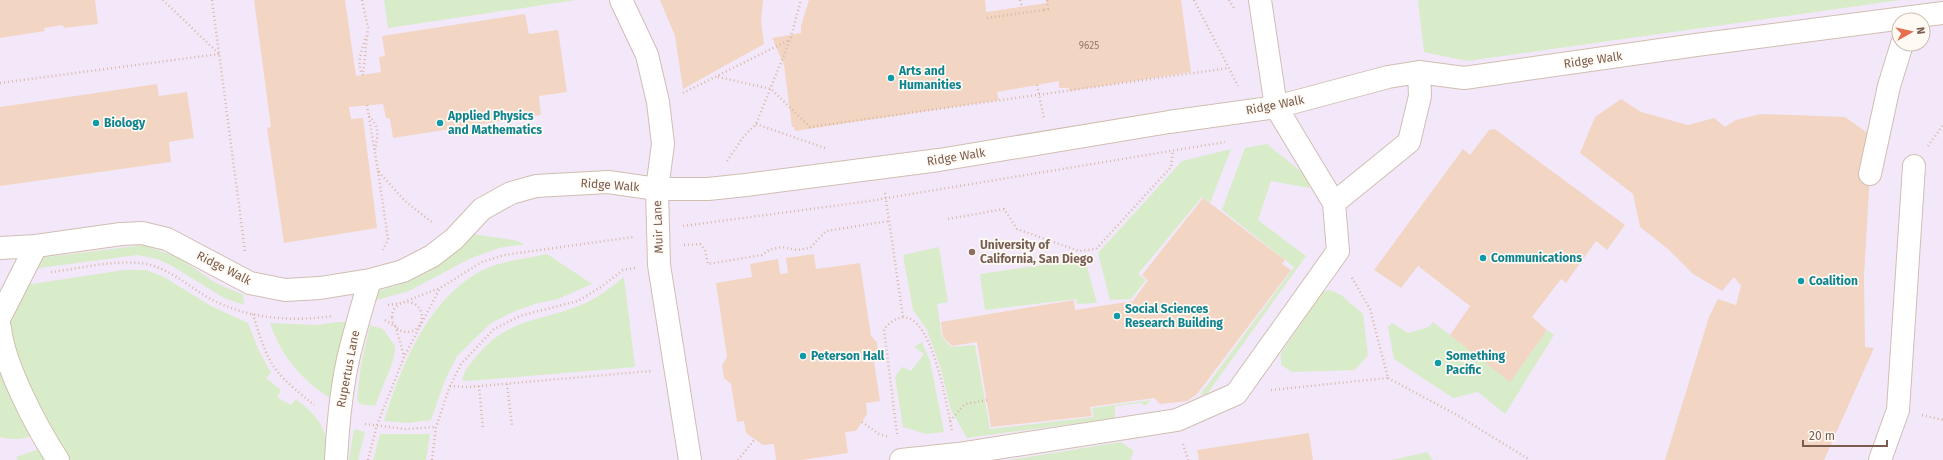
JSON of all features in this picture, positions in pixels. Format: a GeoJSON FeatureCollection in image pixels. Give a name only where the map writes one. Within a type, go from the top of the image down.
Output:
{"type":"FeatureCollection","features":[{"type":"Feature","properties":{"kind":"street","name":"Muir Lane"},"geometry":{"type":"LineString","coordinates":[[621,0],[647,55],[656,90],[663,144],[657,189],[660,265],[690,460]]}},
{"type":"Feature","properties":{"kind":"street"},"geometry":{"type":"LineString","coordinates":[[899,450],[958,454],[1177,420],[1236,394],[1338,250],[1334,203],[1276,108],[1260,0]]}},
{"type":"Feature","properties":{"kind":"street","name":"Ridge Walk"},"geometry":{"type":"LineString","coordinates":[[1931,15],[1943,13]]}},
{"type":"Feature","properties":{"kind":"street","name":"Ridge Walk"},"geometry":{"type":"LineString","coordinates":[[0,248],[36,246],[121,234],[142,233],[167,240],[250,283],[284,290],[320,288],[370,280],[403,271],[432,256],[454,239],[482,210],[511,193],[536,186],[608,182],[657,189],[708,189],[881,168],[939,160],[1169,122],[1276,108],[1388,77],[1418,72],[1464,78],[1696,45],[1891,21]]}},
{"type":"Feature","properties":{"kind":"street"},"geometry":{"type":"LineString","coordinates":[[1870,174],[1889,86],[1900,52]]}},
{"type":"Feature","properties":{"kind":"street"},"geometry":{"type":"LineString","coordinates":[[1334,203],[1409,142],[1420,96],[1418,72]]}},
{"type":"Feature","properties":{"kind":"street"},"geometry":{"type":"LineString","coordinates":[[1880,460],[1898,410],[1914,166]]}},
{"type":"Feature","properties":{"kind":"street"},"geometry":{"type":"LineString","coordinates":[[0,317],[36,246]]}},
{"type":"Feature","properties":{"kind":"street","name":"Rupertus Lane"},"geometry":{"type":"LineString","coordinates":[[336,460],[339,419],[350,351],[363,312],[370,280]]}},
{"type":"Feature","properties":{"kind":"street"},"geometry":{"type":"LineString","coordinates":[[0,328],[1,341],[21,391],[44,440],[58,460]]}},
{"type":"Feature","properties":{"kind":"path"},"geometry":{"type":"LineString","coordinates":[[163,0],[219,54]]}},
{"type":"Feature","properties":{"kind":"path"},"geometry":{"type":"LineString","coordinates":[[212,0],[253,314],[260,339],[272,364],[288,382],[316,407],[339,419],[377,426],[405,429],[436,427]]}},
{"type":"Feature","properties":{"kind":"path"},"geometry":{"type":"LineString","coordinates":[[362,0],[368,28],[363,75],[358,62],[368,28]]}},
{"type":"Feature","properties":{"kind":"path"},"geometry":{"type":"LineString","coordinates":[[744,136],[756,124],[790,40],[801,0]]}},
{"type":"Feature","properties":{"kind":"path"},"geometry":{"type":"LineString","coordinates":[[1020,0],[1022,7]]}},
{"type":"Feature","properties":{"kind":"path"},"geometry":{"type":"LineString","coordinates":[[987,18],[1048,9],[1047,0]]}},
{"type":"Feature","properties":{"kind":"path"},"geometry":{"type":"LineString","coordinates":[[1194,0],[1251,111]]}},
{"type":"Feature","properties":{"kind":"path"},"geometry":{"type":"LineString","coordinates":[[702,85],[790,40]]}},
{"type":"Feature","properties":{"kind":"path"},"geometry":{"type":"LineString","coordinates":[[0,83],[219,54]]}},
{"type":"Feature","properties":{"kind":"path"},"geometry":{"type":"LineString","coordinates":[[718,77],[770,89],[810,127],[1229,68]]}},
{"type":"Feature","properties":{"kind":"path"},"geometry":{"type":"LineString","coordinates":[[1037,85],[1049,142]]}},
{"type":"Feature","properties":{"kind":"path"},"geometry":{"type":"LineString","coordinates":[[367,105],[388,239],[370,280]]}},
{"type":"Feature","properties":{"kind":"path"},"geometry":{"type":"LineString","coordinates":[[369,116],[376,123],[378,135],[375,151]]}},
{"type":"Feature","properties":{"kind":"path"},"geometry":{"type":"LineString","coordinates":[[948,219],[1004,209],[1017,229],[1079,250],[1096,249],[1171,167],[1173,151],[1169,122]]}},
{"type":"Feature","properties":{"kind":"path"},"geometry":{"type":"LineString","coordinates":[[756,124],[830,150]]}},
{"type":"Feature","properties":{"kind":"path"},"geometry":{"type":"LineString","coordinates":[[881,168],[903,317]]}},
{"type":"Feature","properties":{"kind":"path"},"geometry":{"type":"LineString","coordinates":[[378,171],[405,201],[454,239]]}},
{"type":"Feature","properties":{"kind":"path"},"geometry":{"type":"LineString","coordinates":[[681,245],[700,244],[705,250],[708,264],[762,255],[769,250],[781,247],[796,250],[810,248],[826,231],[889,221]]}},
{"type":"Feature","properties":{"kind":"path"},"geometry":{"type":"LineString","coordinates":[[404,357],[396,327],[393,324],[392,314],[394,309],[401,303],[440,288],[482,262],[504,256],[623,238]]}},
{"type":"Feature","properties":{"kind":"path"},"geometry":{"type":"LineString","coordinates":[[1338,250],[1370,309],[1388,378]]}},
{"type":"Feature","properties":{"kind":"path"},"geometry":{"type":"LineString","coordinates":[[20,277],[117,263],[139,262],[157,267],[179,277],[208,298],[226,306],[253,314],[283,320],[311,319],[363,312],[410,302],[418,307],[422,315],[420,324],[417,328],[409,332],[400,330],[375,314],[363,312]]}},
{"type":"Feature","properties":{"kind":"path"},"geometry":{"type":"LineString","coordinates":[[432,460],[436,427],[450,386],[461,364],[494,329],[520,316],[578,301],[601,288],[623,270],[639,268]]}},
{"type":"Feature","properties":{"kind":"path"},"geometry":{"type":"LineString","coordinates":[[368,460],[377,426],[404,357],[440,288]]}},
{"type":"Feature","properties":{"kind":"path"},"geometry":{"type":"LineString","coordinates":[[899,450],[884,329],[892,320],[903,317],[914,320],[924,332],[933,352],[958,454]]}},
{"type":"Feature","properties":{"kind":"path"},"geometry":{"type":"LineString","coordinates":[[450,386],[507,384],[652,370]]}},
{"type":"Feature","properties":{"kind":"path"},"geometry":{"type":"LineString","coordinates":[[1236,394],[1388,378],[1457,415],[1530,460]]}},
{"type":"Feature","properties":{"kind":"path"},"geometry":{"type":"LineString","coordinates":[[507,384],[512,426]]}},
{"type":"Feature","properties":{"kind":"path"},"geometry":{"type":"LineString","coordinates":[[479,386],[483,429]]}},
{"type":"Feature","properties":{"kind":"path"},"geometry":{"type":"LineString","coordinates":[[950,421],[965,404],[987,400]]}},
{"type":"Feature","properties":{"kind":"path"},"geometry":{"type":"LineString","coordinates":[[862,422],[879,434],[891,438]]}},
{"type":"Feature","properties":{"kind":"path"},"geometry":{"type":"LineString","coordinates":[[738,460],[755,439]]}},
{"type":"Feature","properties":{"kind":"shaded area","name":"University of California, San Diego"},"geometry":{"type":"Polygon","coordinates":[[[0,0],[1943,0],[1943,460],[0,460],[0,0]]]}},
{"type":"Feature","properties":{"kind":"green space"},"geometry":{"type":"Polygon","coordinates":[[[384,0],[576,0],[388,28],[384,0]]]}},
{"type":"Feature","properties":{"kind":"green space"},"geometry":{"type":"Polygon","coordinates":[[[1418,0],[1900,0],[1467,61],[1424,52],[1418,0]]]}},
{"type":"Feature","properties":{"kind":"green space"},"geometry":{"type":"Polygon","coordinates":[[[1267,144],[1309,178],[1309,188],[1271,181],[1258,220],[1306,256],[1207,394],[1200,395],[1294,267],[1222,210],[1245,148],[1267,144]]]}},
{"type":"Feature","properties":{"kind":"green space"},"geometry":{"type":"Polygon","coordinates":[[[1231,149],[1210,203],[1202,197],[1138,274],[1146,280],[1131,299],[1110,300],[1098,253],[1182,161],[1231,149]]]}},
{"type":"Feature","properties":{"kind":"green space"},"geometry":{"type":"Polygon","coordinates":[[[472,234],[514,240],[525,244],[499,248],[469,259],[409,291],[373,301],[375,292],[412,280],[437,266],[452,254],[472,234]]]}},
{"type":"Feature","properties":{"kind":"green space"},"geometry":{"type":"Polygon","coordinates":[[[144,245],[179,258],[214,282],[243,295],[244,305],[224,298],[172,266],[157,259],[137,255],[32,269],[39,258],[144,245]]]}},
{"type":"Feature","properties":{"kind":"green space"},"geometry":{"type":"Polygon","coordinates":[[[939,247],[948,302],[937,304],[942,337],[951,347],[975,345],[990,429],[1094,417],[1092,408],[1151,400],[1145,406],[1141,403],[1115,406],[1115,418],[967,438],[951,410],[940,366],[926,328],[913,310],[903,255],[939,247]]]}},
{"type":"Feature","properties":{"kind":"green space"},"geometry":{"type":"Polygon","coordinates":[[[547,254],[592,284],[558,299],[535,304],[515,311],[491,323],[457,356],[445,380],[431,420],[408,423],[384,421],[407,358],[430,319],[443,301],[459,286],[485,269],[502,263],[547,254]]]}},
{"type":"Feature","properties":{"kind":"green space"},"geometry":{"type":"Polygon","coordinates":[[[1085,259],[1097,303],[1077,304],[1076,299],[985,310],[980,274],[1085,259]]]}},
{"type":"Feature","properties":{"kind":"green space"},"geometry":{"type":"Polygon","coordinates":[[[124,270],[146,270],[164,277],[211,306],[248,323],[258,349],[271,373],[266,378],[281,390],[277,397],[291,405],[296,399],[317,418],[324,432],[328,449],[328,460],[68,460],[18,369],[7,327],[25,285],[124,270]]]}},
{"type":"Feature","properties":{"kind":"green space"},"geometry":{"type":"Polygon","coordinates":[[[624,277],[635,367],[468,381],[462,380],[466,370],[472,362],[488,344],[500,334],[525,322],[566,310],[593,300],[624,277]]]}},
{"type":"Feature","properties":{"kind":"green space"},"geometry":{"type":"Polygon","coordinates":[[[1330,290],[1341,295],[1363,314],[1368,355],[1355,370],[1292,372],[1281,365],[1281,353],[1323,292],[1330,290]]]}},
{"type":"Feature","properties":{"kind":"green space"},"geometry":{"type":"Polygon","coordinates":[[[349,322],[332,399],[312,385],[294,367],[280,346],[270,323],[317,325],[349,322]]]}},
{"type":"Feature","properties":{"kind":"green space"},"geometry":{"type":"Polygon","coordinates":[[[1433,322],[1510,381],[1547,330],[1554,335],[1505,414],[1478,392],[1453,398],[1394,359],[1388,327],[1392,323],[1408,333],[1429,327],[1433,322]]]}},
{"type":"Feature","properties":{"kind":"green space"},"geometry":{"type":"Polygon","coordinates":[[[370,325],[383,329],[395,346],[392,364],[375,406],[360,404],[357,400],[361,365],[370,325]]]}},
{"type":"Feature","properties":{"kind":"green space"},"geometry":{"type":"Polygon","coordinates":[[[922,342],[930,361],[944,432],[926,434],[903,427],[895,377],[902,367],[911,371],[924,354],[914,347],[922,342]]]}},
{"type":"Feature","properties":{"kind":"green space"},"geometry":{"type":"Polygon","coordinates":[[[0,356],[34,435],[26,438],[9,439],[0,437],[0,356]]]}},
{"type":"Feature","properties":{"kind":"green space"},"geometry":{"type":"Polygon","coordinates":[[[354,429],[365,432],[358,460],[349,460],[354,429]]]}},
{"type":"Feature","properties":{"kind":"green space"},"geometry":{"type":"Polygon","coordinates":[[[380,434],[430,434],[426,460],[373,460],[380,434]]]}},
{"type":"Feature","properties":{"kind":"green space"},"geometry":{"type":"Polygon","coordinates":[[[1121,442],[1134,451],[1130,460],[1009,460],[1121,442]]]}},
{"type":"Feature","properties":{"kind":"green space"},"geometry":{"type":"Polygon","coordinates":[[[45,447],[52,460],[18,460],[16,457],[45,447]]]}},
{"type":"Feature","properties":{"kind":"green space"},"geometry":{"type":"Polygon","coordinates":[[[1427,452],[1433,460],[1391,460],[1427,452]]]}},
{"type":"Feature","properties":{"kind":"building"},"geometry":{"type":"Polygon","coordinates":[[[0,0],[95,0],[98,24],[64,28],[63,25],[44,28],[45,31],[0,38],[0,0]]]}},
{"type":"Feature","properties":{"kind":"building","name":"Applied Physics and Mathematics"},"geometry":{"type":"Polygon","coordinates":[[[254,0],[345,0],[356,76],[381,72],[379,57],[385,56],[382,36],[525,14],[529,34],[558,30],[567,92],[539,96],[541,115],[393,138],[390,119],[386,118],[383,104],[349,107],[351,119],[363,118],[377,228],[284,243],[267,128],[271,127],[254,0]]]}},
{"type":"Feature","properties":{"kind":"building"},"geometry":{"type":"Polygon","coordinates":[[[660,0],[763,0],[761,21],[764,44],[683,89],[675,36],[660,0]]]}},
{"type":"Feature","properties":{"kind":"building"},"geometry":{"type":"Polygon","coordinates":[[[809,0],[985,0],[986,12],[1047,3],[1046,0],[1181,0],[1191,72],[1069,91],[1069,88],[1059,88],[1059,81],[997,92],[999,100],[795,131],[794,127],[792,127],[784,65],[772,38],[801,33],[801,26],[809,0]]]}},
{"type":"Feature","properties":{"kind":"building","name":"Biology"},"geometry":{"type":"Polygon","coordinates":[[[157,84],[159,96],[187,92],[194,138],[169,142],[171,162],[0,186],[0,107],[157,84]]]}},
{"type":"Feature","properties":{"kind":"building","name":"Coalition"},"geometry":{"type":"Polygon","coordinates":[[[1621,99],[1641,112],[1688,125],[1714,118],[1725,127],[1736,120],[1761,114],[1845,117],[1869,134],[1870,174],[1864,276],[1865,347],[1874,348],[1824,460],[1665,460],[1709,317],[1718,299],[1736,305],[1741,286],[1734,277],[1722,291],[1693,274],[1668,249],[1640,227],[1633,194],[1580,153],[1595,117],[1621,99]]]}},
{"type":"Feature","properties":{"kind":"building","name":"Communications"},"geometry":{"type":"Polygon","coordinates":[[[1495,129],[1625,225],[1607,250],[1596,241],[1566,283],[1561,279],[1532,317],[1547,330],[1510,382],[1450,335],[1470,306],[1418,266],[1401,288],[1374,270],[1463,149],[1470,155],[1489,130],[1495,129]]]}},
{"type":"Feature","properties":{"kind":"building","name":"Social Sciences Research Building"},"geometry":{"type":"Polygon","coordinates":[[[1203,198],[1285,260],[1282,264],[1291,270],[1197,394],[1187,401],[1160,404],[1154,398],[1090,407],[1092,416],[991,427],[977,342],[952,346],[943,337],[941,322],[1074,300],[1075,310],[1133,301],[1148,280],[1142,275],[1203,198]]]}},
{"type":"Feature","properties":{"kind":"building","name":"Peterson Hall"},"geometry":{"type":"Polygon","coordinates":[[[814,254],[816,269],[860,263],[871,336],[877,342],[878,355],[874,362],[880,401],[866,403],[867,414],[856,431],[845,432],[848,453],[802,460],[776,460],[774,444],[763,445],[746,433],[744,421],[737,422],[731,384],[724,378],[722,365],[727,357],[716,283],[752,277],[750,264],[778,259],[780,274],[788,273],[786,258],[814,254]]]}},
{"type":"Feature","properties":{"kind":"building"},"geometry":{"type":"Polygon","coordinates":[[[1309,433],[1313,460],[1199,460],[1197,450],[1309,433]]]}},
{"type":"Feature","properties":{"kind":"place","name":"Arts and Humanities"},"geometry":{"type":"Point","coordinates":[891,78]}},
{"type":"Feature","properties":{"kind":"place","name":"Biology"},"geometry":{"type":"Point","coordinates":[96,123]}},
{"type":"Feature","properties":{"kind":"place","name":"Applied Physics and Mathematics"},"geometry":{"type":"Point","coordinates":[440,123]}},
{"type":"Feature","properties":{"kind":"place","name":"University of California, San Diego"},"geometry":{"type":"Point","coordinates":[972,252]}},
{"type":"Feature","properties":{"kind":"place","name":"Communications"},"geometry":{"type":"Point","coordinates":[1483,258]}},
{"type":"Feature","properties":{"kind":"place","name":"Coalition"},"geometry":{"type":"Point","coordinates":[1801,281]}},
{"type":"Feature","properties":{"kind":"place","name":"Social Sciences Research Building"},"geometry":{"type":"Point","coordinates":[1117,316]}},
{"type":"Feature","properties":{"kind":"place","name":"Peterson Hall"},"geometry":{"type":"Point","coordinates":[803,356]}},
{"type":"Feature","properties":{"kind":"place","name":"Something Pacific"},"geometry":{"type":"Point","coordinates":[1438,363]}}]}
